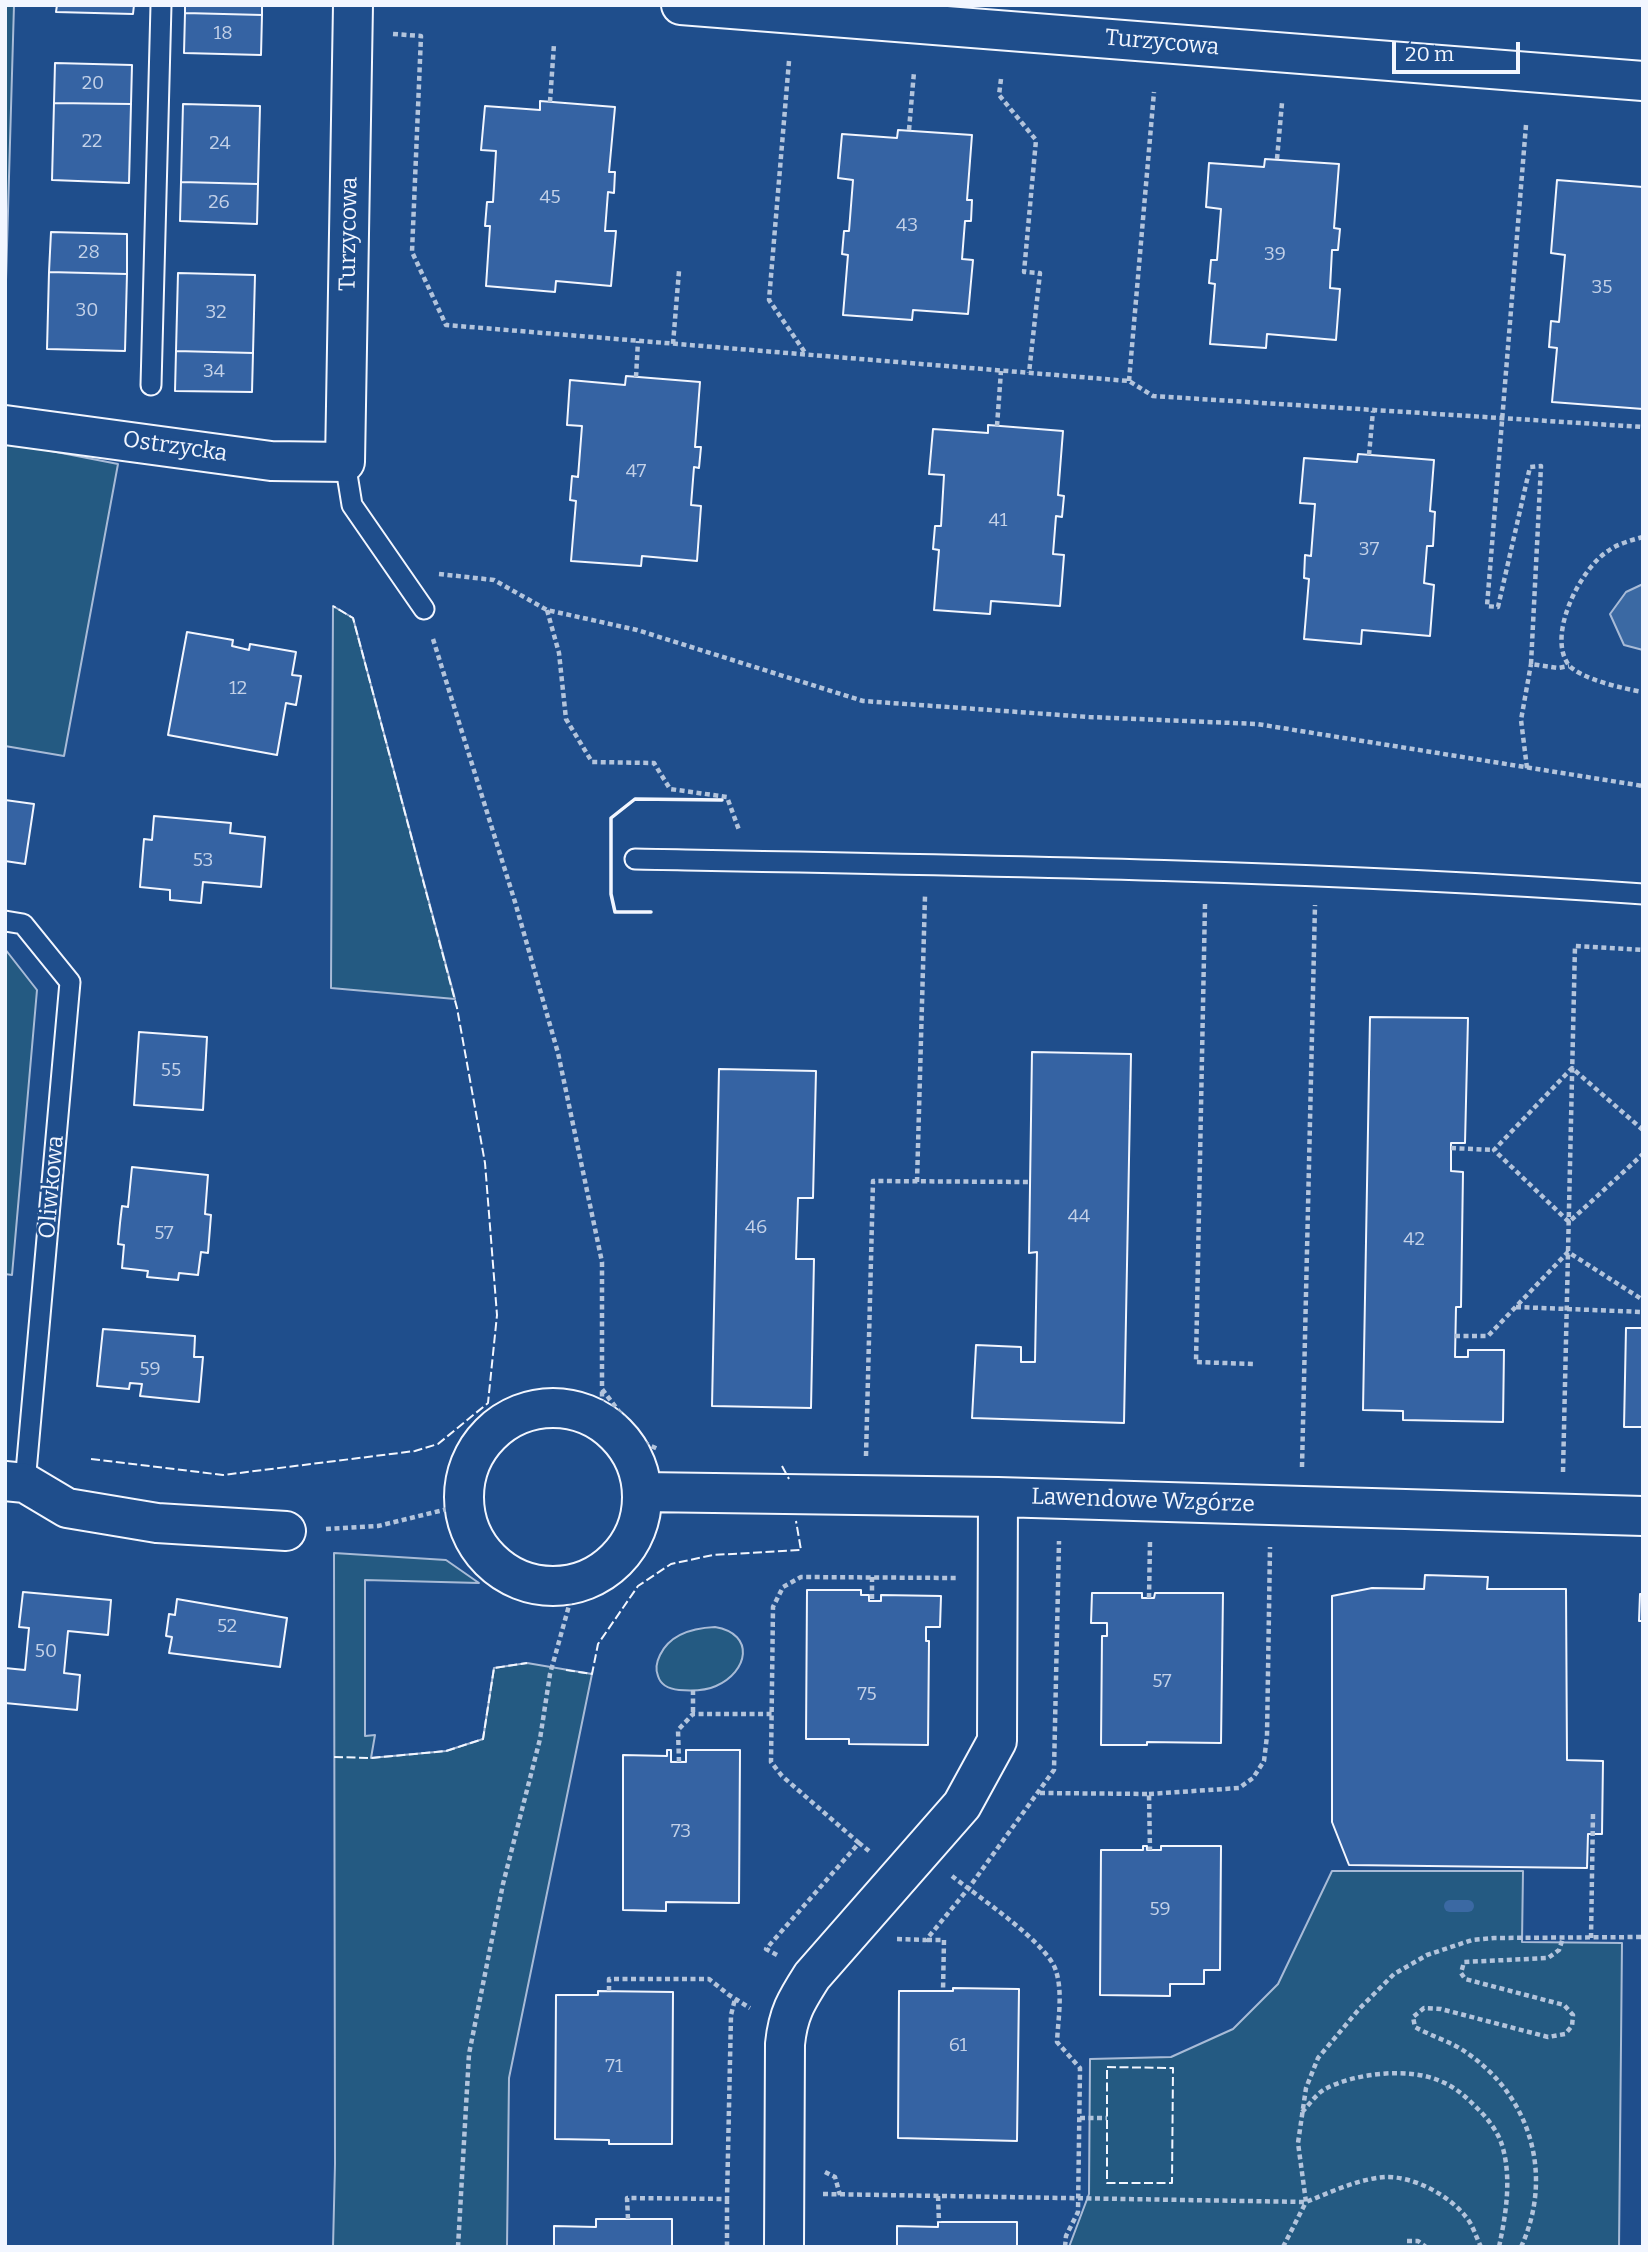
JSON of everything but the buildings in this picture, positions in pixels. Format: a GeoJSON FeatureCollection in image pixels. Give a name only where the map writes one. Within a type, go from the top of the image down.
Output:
{"type":"FeatureCollection","features":[{"type":"Feature","properties":{"kind":"street","name":"Turzycowa"},"geometry":{"type":"LineString","coordinates":[[345,462],[353,5]]}},
{"type":"Feature","properties":{"kind":"street","name":"Turzycowa"},"geometry":{"type":"LineString","coordinates":[[681,5],[1643,80]]}},
{"type":"Feature","properties":{"kind":"street","name":"Ostrzycka"},"geometry":{"type":"LineString","coordinates":[[5,425],[271,461],[345,462]]}},
{"type":"Feature","properties":{"kind":"street"},"geometry":{"type":"LineString","coordinates":[[602,1405],[637,1465],[643,1492],[639,1524],[625,1551],[603,1572],[575,1584],[544,1586],[514,1579],[489,1560],[471,1535],[464,1505],[466,1477],[476,1451],[495,1429],[519,1415],[547,1408],[576,1410],[602,1405]]}},
{"type":"Feature","properties":{"kind":"street","name":"Oliwkowa"},"geometry":{"type":"LineString","coordinates":[[15,1482],[67,1508],[157,1523],[286,1531]]}},
{"type":"Feature","properties":{"kind":"street","name":"Lawendowe Wzgórze"},"geometry":{"type":"LineString","coordinates":[[643,1492],[998,1497],[1643,1516]]}},
{"type":"Feature","properties":{"kind":"street"},"geometry":{"type":"LineString","coordinates":[[784,2247],[785,2043],[787,2022],[794,2003],[812,1976],[962,1805],[997,1741],[998,1497]]}},
{"type":"Feature","properties":{"kind":"lane"},"geometry":{"type":"LineString","coordinates":[[151,385],[161,5]]}},
{"type":"Feature","properties":{"kind":"lane"},"geometry":{"type":"LineString","coordinates":[[345,462],[352,505],[424,609]]}},
{"type":"Feature","properties":{"kind":"lane"},"geometry":{"type":"LineString","coordinates":[[635,859],[1205,871],[1508,884],[1643,894]]}},
{"type":"Feature","properties":{"kind":"lane","name":"Oliwkowa"},"geometry":{"type":"LineString","coordinates":[[5,921],[23,924],[70,982],[15,1482]]}},
{"type":"Feature","properties":{"kind":"path"},"geometry":{"type":"LineString","coordinates":[[421,36],[412,252],[446,325],[1129,381],[1153,396],[1643,428]]}},
{"type":"Feature","properties":{"kind":"path"},"geometry":{"type":"LineString","coordinates":[[550,102],[554,44]]}},
{"type":"Feature","properties":{"kind":"path"},"geometry":{"type":"LineString","coordinates":[[789,61],[769,300],[806,354]]}},
{"type":"Feature","properties":{"kind":"path"},"geometry":{"type":"LineString","coordinates":[[909,130],[914,72]]}},
{"type":"Feature","properties":{"kind":"path"},"geometry":{"type":"LineString","coordinates":[[1001,79],[999,95],[1036,140],[1024,272],[1040,273],[1028,373]]}},
{"type":"Feature","properties":{"kind":"path"},"geometry":{"type":"LineString","coordinates":[[1129,381],[1154,92]]}},
{"type":"Feature","properties":{"kind":"path"},"geometry":{"type":"LineString","coordinates":[[1277,159],[1282,103]]}},
{"type":"Feature","properties":{"kind":"path"},"geometry":{"type":"LineString","coordinates":[[1526,125],[1487,606],[1498,607],[1530,467],[1541,466],[1531,664],[1521,719],[1527,768]]}},
{"type":"Feature","properties":{"kind":"path"},"geometry":{"type":"LineString","coordinates":[[673,344],[679,271]]}},
{"type":"Feature","properties":{"kind":"path"},"geometry":{"type":"LineString","coordinates":[[636,377],[638,341]]}},
{"type":"Feature","properties":{"kind":"path"},"geometry":{"type":"LineString","coordinates":[[997,426],[1001,370]]}},
{"type":"Feature","properties":{"kind":"path"},"geometry":{"type":"LineString","coordinates":[[1369,454],[1373,411]]}},
{"type":"Feature","properties":{"kind":"path"},"geometry":{"type":"LineString","coordinates":[[1643,537],[1608,550],[1588,568],[1573,594],[1564,622],[1562,648],[1569,666],[1595,681],[1643,692]]}},
{"type":"Feature","properties":{"kind":"path"},"geometry":{"type":"LineString","coordinates":[[396,568],[494,580],[547,610],[638,631],[863,701],[1089,717],[1257,724],[1643,786]]}},
{"type":"Feature","properties":{"kind":"path"},"geometry":{"type":"LineString","coordinates":[[424,609],[515,902],[558,1053],[601,1262],[602,1405],[642,1442],[663,1451]]}},
{"type":"Feature","properties":{"kind":"path"},"geometry":{"type":"LineString","coordinates":[[547,610],[559,653],[566,719],[592,762],[654,763],[670,789],[727,797],[750,861]]}},
{"type":"Feature","properties":{"kind":"path"},"geometry":{"type":"LineString","coordinates":[[1531,664],[1558,668],[1569,666]]}},
{"type":"Feature","properties":{"kind":"path"},"geometry":{"type":"LineString","coordinates":[[917,1182],[926,864]]}},
{"type":"Feature","properties":{"kind":"path"},"geometry":{"type":"LineString","coordinates":[[1205,871],[1196,1362],[1253,1364]]}},
{"type":"Feature","properties":{"kind":"path"},"geometry":{"type":"LineString","coordinates":[[1301,1471],[1316,875]]}},
{"type":"Feature","properties":{"kind":"path"},"geometry":{"type":"LineString","coordinates":[[1562,1476],[1575,946],[1643,950]]}},
{"type":"Feature","properties":{"kind":"path"},"geometry":{"type":"LineString","coordinates":[[1572,1068],[1643,1130]]}},
{"type":"Feature","properties":{"kind":"path"},"geometry":{"type":"LineString","coordinates":[[1493,1150],[1572,1068]]}},
{"type":"Feature","properties":{"kind":"path"},"geometry":{"type":"LineString","coordinates":[[1451,1148],[1493,1150],[1569,1222]]}},
{"type":"Feature","properties":{"kind":"path"},"geometry":{"type":"LineString","coordinates":[[1569,1222],[1643,1154]]}},
{"type":"Feature","properties":{"kind":"path"},"geometry":{"type":"LineString","coordinates":[[866,1464],[873,1181],[1030,1182]]}},
{"type":"Feature","properties":{"kind":"path"},"geometry":{"type":"LineString","coordinates":[[1568,1252],[1643,1300]]}},
{"type":"Feature","properties":{"kind":"path"},"geometry":{"type":"LineString","coordinates":[[1455,1336],[1488,1336],[1568,1252]]}},
{"type":"Feature","properties":{"kind":"path"},"geometry":{"type":"LineString","coordinates":[[1515,1307],[1643,1312]]}},
{"type":"Feature","properties":{"kind":"path"},"geometry":{"type":"LineString","coordinates":[[286,1531],[378,1526],[464,1505]]}},
{"type":"Feature","properties":{"kind":"path"},"geometry":{"type":"LineString","coordinates":[[1149,1598],[1150,1538]]}},
{"type":"Feature","properties":{"kind":"path"},"geometry":{"type":"LineString","coordinates":[[1039,1793],[1149,1794],[1239,1788],[1253,1778],[1264,1761],[1267,1736],[1270,1541]]}},
{"type":"Feature","properties":{"kind":"path"},"geometry":{"type":"LineString","coordinates":[[874,1855],[782,1776],[771,1762],[772,1607],[783,1587],[801,1577],[962,1578]]}},
{"type":"Feature","properties":{"kind":"path"},"geometry":{"type":"LineString","coordinates":[[872,1577],[872,1601]]}},
{"type":"Feature","properties":{"kind":"path"},"geometry":{"type":"LineString","coordinates":[[458,2247],[469,2054],[503,1884],[540,1739],[550,1674],[575,1584]]}},
{"type":"Feature","properties":{"kind":"path"},"geometry":{"type":"LineString","coordinates":[[679,1762],[678,1730],[693,1714],[693,1690]]}},
{"type":"Feature","properties":{"kind":"path"},"geometry":{"type":"LineString","coordinates":[[693,1714],[772,1714]]}},
{"type":"Feature","properties":{"kind":"path"},"geometry":{"type":"LineString","coordinates":[[1149,1794],[1150,1850]]}},
{"type":"Feature","properties":{"kind":"path"},"geometry":{"type":"LineString","coordinates":[[1591,1938],[1593,1813]]}},
{"type":"Feature","properties":{"kind":"path"},"geometry":{"type":"LineString","coordinates":[[785,1961],[766,1949],[859,1843]]}},
{"type":"Feature","properties":{"kind":"path"},"geometry":{"type":"LineString","coordinates":[[921,1851],[1041,1947],[1056,1970],[1059,1995],[1057,2042],[1080,2068],[1078,2212],[1066,2236],[1065,2247]]}},
{"type":"Feature","properties":{"kind":"path"},"geometry":{"type":"LineString","coordinates":[[926,1940],[968,1889]]}},
{"type":"Feature","properties":{"kind":"path"},"geometry":{"type":"LineString","coordinates":[[1283,2247],[1306,2202],[1298,2143],[1306,2088],[1318,2058],[1360,2007],[1394,1974],[1427,1955],[1472,1940],[1643,1937]]}},
{"type":"Feature","properties":{"kind":"path"},"geometry":{"type":"LineString","coordinates":[[1521,2247],[1532,2224],[1537,2188],[1534,2153],[1527,2126],[1510,2096],[1487,2069],[1465,2051],[1415,2026],[1413,2017],[1424,2007],[1548,2037],[1564,2034],[1572,2026],[1573,2015],[1564,2005],[1465,1979],[1461,1973],[1464,1962],[1548,1958],[1559,1950],[1563,1938]]}},
{"type":"Feature","properties":{"kind":"path"},"geometry":{"type":"LineString","coordinates":[[893,1939],[944,1940],[943,1991]]}},
{"type":"Feature","properties":{"kind":"path"},"geometry":{"type":"LineString","coordinates":[[609,1991],[608,1979],[709,1979],[756,2011]]}},
{"type":"Feature","properties":{"kind":"path"},"geometry":{"type":"LineString","coordinates":[[727,2247],[731,2015],[735,1999]]}},
{"type":"Feature","properties":{"kind":"path"},"geometry":{"type":"LineString","coordinates":[[1301,2113],[1323,2090],[1358,2077],[1401,2073],[1439,2080],[1463,2094],[1487,2118],[1501,2143],[1508,2167],[1507,2196],[1499,2247]]}},
{"type":"Feature","properties":{"kind":"path"},"geometry":{"type":"LineString","coordinates":[[1080,2118],[1107,2118]]}},
{"type":"Feature","properties":{"kind":"path"},"geometry":{"type":"LineString","coordinates":[[824,2172],[835,2177],[840,2195]]}},
{"type":"Feature","properties":{"kind":"path"},"geometry":{"type":"LineString","coordinates":[[784,2193],[1306,2202],[1363,2181],[1387,2177],[1418,2183],[1444,2196],[1467,2217],[1481,2247]]}},
{"type":"Feature","properties":{"kind":"path"},"geometry":{"type":"LineString","coordinates":[[938,2196],[939,2222]]}},
{"type":"Feature","properties":{"kind":"path"},"geometry":{"type":"LineString","coordinates":[[628,2219],[627,2197],[727,2199]]}},
{"type":"Feature","properties":{"kind":"path"},"geometry":{"type":"LineString","coordinates":[[1407,2241],[1418,2241],[1426,2247]]}},
{"type":"Feature","properties":{"kind":"shaded area"},"geometry":{"type":"Polygon","coordinates":[[[5,5],[14,5],[5,314],[5,5]]]}},
{"type":"Feature","properties":{"kind":"shaded area"},"geometry":{"type":"Polygon","coordinates":[[[5,442],[118,464],[64,756],[5,746],[5,442]]]}},
{"type":"Feature","properties":{"kind":"shaded area"},"geometry":{"type":"Polygon","coordinates":[[[1643,584],[1643,650],[1624,645],[1610,614],[1626,592],[1643,584]]]}},
{"type":"Feature","properties":{"kind":"shaded area"},"geometry":{"type":"Polygon","coordinates":[[[333,606],[353,618],[455,999],[331,988],[333,606]]]}},
{"type":"Feature","properties":{"kind":"shaded area"},"geometry":{"type":"Polygon","coordinates":[[[5,949],[37,990],[12,1275],[5,1274],[5,949]]]}},
{"type":"Feature","properties":{"kind":"shaded area"},"geometry":{"type":"Polygon","coordinates":[[[334,1553],[446,1560],[479,1583],[365,1580],[365,1736],[375,1735],[371,1758],[446,1751],[483,1739],[494,1668],[527,1663],[592,1674],[509,2078],[507,2247],[333,2247],[334,1553]]]}},
{"type":"Feature","properties":{"kind":"shaded area"},"geometry":{"type":"Polygon","coordinates":[[[715,1627],[737,1637],[742,1645],[741,1663],[735,1672],[727,1680],[703,1690],[675,1690],[663,1685],[657,1668],[664,1648],[683,1634],[715,1627]]]}},
{"type":"Feature","properties":{"kind":"shaded area"},"geometry":{"type":"Polygon","coordinates":[[[1332,1871],[1523,1871],[1522,1942],[1622,1943],[1619,2247],[1069,2247],[1089,2194],[1090,2059],[1171,2057],[1233,2029],[1278,1984],[1332,1871]]]}},
{"type":"Feature","properties":{"kind":"waterway"},"geometry":{"type":"LineString","coordinates":[[1450,1906],[1468,1906]]}},
{"type":"Feature","properties":{"kind":"fence"},"geometry":{"type":"LineString","coordinates":[[91,1459],[223,1475],[415,1451],[438,1444],[488,1403],[497,1315],[485,1163],[457,1008],[353,618],[333,606]]}},
{"type":"Feature","properties":{"kind":"fence"},"geometry":{"type":"LineString","coordinates":[[782,1466],[789,1479]]}},
{"type":"Feature","properties":{"kind":"fence"},"geometry":{"type":"LineString","coordinates":[[566,1670],[592,1674],[598,1644],[638,1586],[671,1564],[713,1555],[801,1550],[796,1521]]}},
{"type":"Feature","properties":{"kind":"fence"},"geometry":{"type":"LineString","coordinates":[[334,1757],[371,1758],[446,1751],[483,1739],[494,1668],[527,1663]]}},
{"type":"Feature","properties":{"kind":"fence"},"geometry":{"type":"LineString","coordinates":[[1107,2067],[1173,2068],[1172,2183],[1107,2183],[1107,2067]]}},
{"type":"Feature","properties":{"kind":"wall"},"geometry":{"type":"LineString","coordinates":[[651,912],[615,912],[611,894],[611,818],[635,799],[722,800]]}}]}
